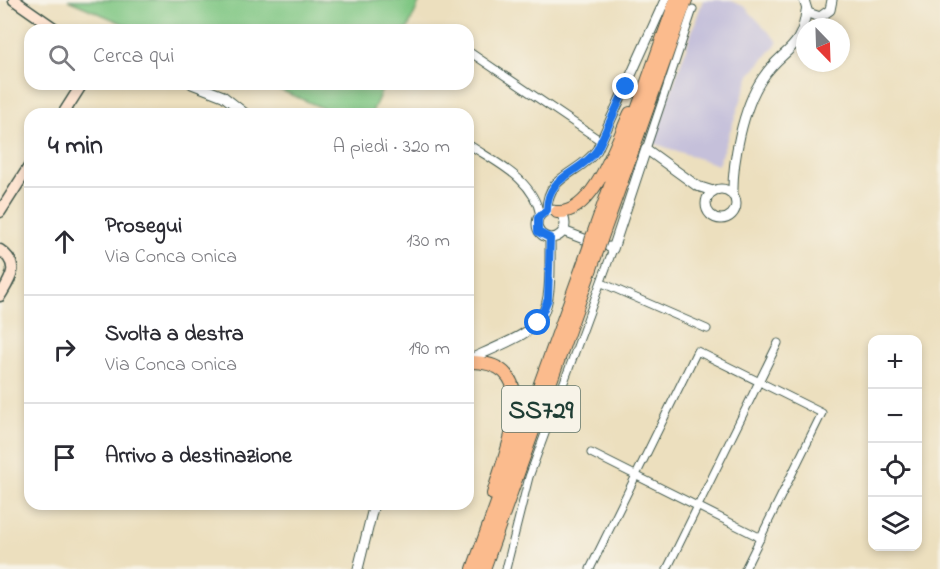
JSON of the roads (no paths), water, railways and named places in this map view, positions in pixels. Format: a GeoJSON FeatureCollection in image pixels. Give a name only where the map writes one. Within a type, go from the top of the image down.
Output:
{"type":"FeatureCollection","features":[{"type":"Feature","properties":{"kind":"highway","name":"SS729"},"geometry":{"type":"LineString","coordinates":[[484,569],[598,244],[676,0]]}},
{"type":"Feature","properties":{"kind":"highway","name":"SS729"},"geometry":{"type":"LineString","coordinates":[[472,569],[689,5]]}},
{"type":"Feature","properties":{"kind":"highway"},"geometry":{"type":"LineString","coordinates":[[548,212],[575,208],[591,194],[656,57]]}},
{"type":"Feature","properties":{"kind":"highway"},"geometry":{"type":"LineString","coordinates":[[472,569],[517,403],[511,381],[502,371],[487,363],[474,362]]}},
{"type":"Feature","properties":{"kind":"main road"},"geometry":{"type":"LineString","coordinates":[[14,0],[48,24]]}},
{"type":"Feature","properties":{"kind":"main road"},"geometry":{"type":"LineString","coordinates":[[67,108],[78,90]]}},
{"type":"Feature","properties":{"kind":"main road"},"geometry":{"type":"LineString","coordinates":[[0,212],[24,174]]}},
{"type":"Feature","properties":{"kind":"main road"},"geometry":{"type":"LineString","coordinates":[[0,250],[9,258],[14,268],[0,296]]}},
{"type":"Feature","properties":{"kind":"street"},"geometry":{"type":"LineString","coordinates":[[598,244],[563,231],[550,238],[543,237],[537,228],[548,212],[548,197],[555,184],[590,159],[601,141],[665,0]]}},
{"type":"Feature","properties":{"kind":"street"},"geometry":{"type":"LineString","coordinates":[[804,0],[806,18]]}},
{"type":"Feature","properties":{"kind":"street"},"geometry":{"type":"LineString","coordinates":[[806,11],[818,17],[828,13],[832,0]]}},
{"type":"Feature","properties":{"kind":"street"},"geometry":{"type":"LineString","coordinates":[[506,569],[529,477],[602,283],[598,244],[646,149],[689,5]]}},
{"type":"Feature","properties":{"kind":"street"},"geometry":{"type":"LineString","coordinates":[[646,149],[697,186],[706,201],[706,208],[711,216],[725,218],[735,209],[732,176],[756,88],[772,66],[796,43]]}},
{"type":"Feature","properties":{"kind":"street"},"geometry":{"type":"LineString","coordinates":[[474,55],[601,141]]}},
{"type":"Feature","properties":{"kind":"street"},"geometry":{"type":"LineString","coordinates":[[208,90],[223,96],[238,108]]}},
{"type":"Feature","properties":{"kind":"street"},"geometry":{"type":"LineString","coordinates":[[474,148],[523,180],[548,212],[564,220],[563,231]]}},
{"type":"Feature","properties":{"kind":"street"},"geometry":{"type":"LineString","coordinates":[[706,201],[732,176]]}},
{"type":"Feature","properties":{"kind":"street"},"geometry":{"type":"LineString","coordinates":[[697,186],[733,196]]}},
{"type":"Feature","properties":{"kind":"street"},"geometry":{"type":"LineString","coordinates":[[474,358],[519,338],[538,323],[548,299],[550,238]]}},
{"type":"Feature","properties":{"kind":"street"},"geometry":{"type":"LineString","coordinates":[[602,283],[707,329]]}},
{"type":"Feature","properties":{"kind":"street"},"geometry":{"type":"LineString","coordinates":[[668,569],[778,343]]}},
{"type":"Feature","properties":{"kind":"street"},"geometry":{"type":"LineString","coordinates":[[590,569],[697,351],[822,413],[745,569]]}},
{"type":"Feature","properties":{"kind":"street"},"geometry":{"type":"LineString","coordinates":[[591,453],[760,538]]}},
{"type":"Feature","properties":{"kind":"street"},"geometry":{"type":"LineString","coordinates":[[358,569],[373,510]]}}]}
